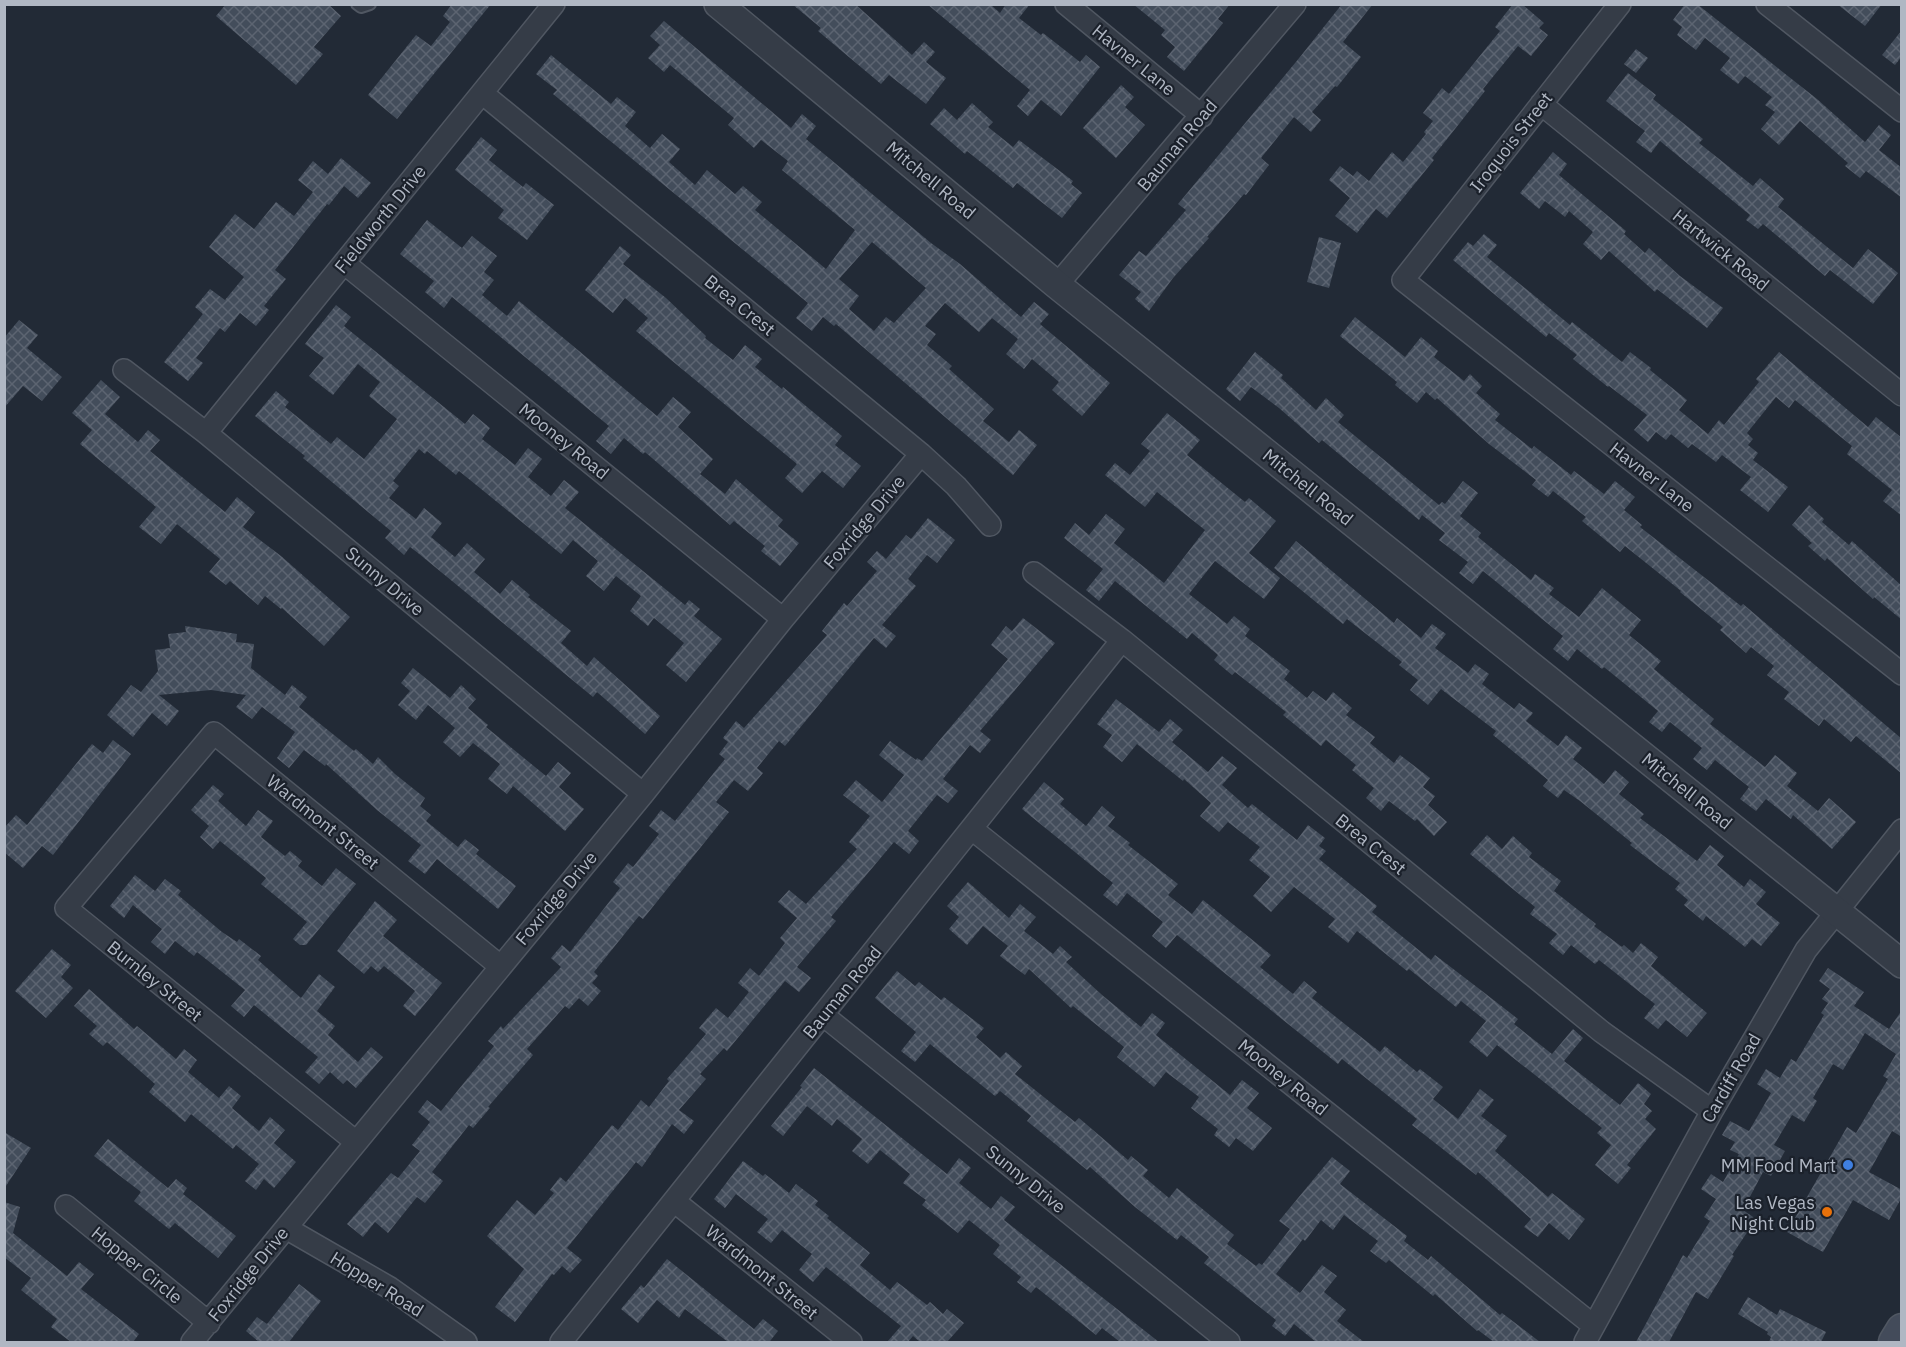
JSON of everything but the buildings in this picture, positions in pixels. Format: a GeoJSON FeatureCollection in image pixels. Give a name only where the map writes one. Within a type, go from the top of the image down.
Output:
{"type":"FeatureCollection","features":[{"type":"Feature","properties":{"kind":"main road"},"geometry":{"type":"LineString","coordinates":[[1894,1342],[1902,1329]]}},
{"type":"Feature","properties":{"kind":"street","name":"Fieldworth Drive"},"geometry":{"type":"LineString","coordinates":[[206,433],[554,4]]}},
{"type":"Feature","properties":{"kind":"street","name":"Mitchell Road"},"geometry":{"type":"LineString","coordinates":[[718,4],[1057,285],[1902,964]]}},
{"type":"Feature","properties":{"kind":"street","name":"Havner Lane"},"geometry":{"type":"LineString","coordinates":[[1066,4],[1202,116]]}},
{"type":"Feature","properties":{"kind":"street","name":"Bauman Road"},"geometry":{"type":"LineString","coordinates":[[1057,285],[1295,4]]}},
{"type":"Feature","properties":{"kind":"street","name":"Iroquois Street"},"geometry":{"type":"LineString","coordinates":[[1403,280],[1620,4]]}},
{"type":"Feature","properties":{"kind":"street"},"geometry":{"type":"LineString","coordinates":[[1767,4],[1902,111]]}},
{"type":"Feature","properties":{"kind":"street","name":"Brea Crest"},"geometry":{"type":"LineString","coordinates":[[482,93],[921,454],[956,486],[990,525]]}},
{"type":"Feature","properties":{"kind":"street","name":"Hartwick Road"},"geometry":{"type":"LineString","coordinates":[[1541,104],[1902,395]]}},
{"type":"Feature","properties":{"kind":"street","name":"Mooney Road"},"geometry":{"type":"LineString","coordinates":[[344,263],[783,619]]}},
{"type":"Feature","properties":{"kind":"street","name":"Havner Lane"},"geometry":{"type":"LineString","coordinates":[[1403,280],[1902,674]]}},
{"type":"Feature","properties":{"kind":"street","name":"Sunny Drive"},"geometry":{"type":"LineString","coordinates":[[124,370],[206,433],[643,794]]}},
{"type":"Feature","properties":{"kind":"street","name":"Foxridge Drive"},"geometry":{"type":"LineString","coordinates":[[192,1342],[643,794],[783,619],[921,454]]}},
{"type":"Feature","properties":{"kind":"street","name":"Brea Crest"},"geometry":{"type":"LineString","coordinates":[[1034,573],[1122,640],[1602,1032],[1712,1111]]}},
{"type":"Feature","properties":{"kind":"street","name":"Bauman Road"},"geometry":{"type":"LineString","coordinates":[[561,1342],[1122,640]]}},
{"type":"Feature","properties":{"kind":"street","name":"Wardmont Street"},"geometry":{"type":"LineString","coordinates":[[157,800],[214,733],[500,966]]}},
{"type":"Feature","properties":{"kind":"street","name":"Burnley Street"},"geometry":{"type":"LineString","coordinates":[[157,800],[66,908],[356,1142]]}},
{"type":"Feature","properties":{"kind":"street","name":"Mooney Road"},"geometry":{"type":"LineString","coordinates":[[972,829],[1590,1334]]}},
{"type":"Feature","properties":{"kind":"street","name":"Cardiff Road"},"geometry":{"type":"LineString","coordinates":[[1590,1334],[1712,1111],[1806,950],[1902,830]]}},
{"type":"Feature","properties":{"kind":"street","name":"Sunny Drive"},"geometry":{"type":"LineString","coordinates":[[823,1015],[1229,1342]]}},
{"type":"Feature","properties":{"kind":"street","name":"Wardmont Street"},"geometry":{"type":"LineString","coordinates":[[674,1201],[851,1342]]}},
{"type":"Feature","properties":{"kind":"street","name":"Hopper Circle"},"geometry":{"type":"LineString","coordinates":[[66,1206],[209,1323]]}},
{"type":"Feature","properties":{"kind":"street","name":"Hopper Road"},"geometry":{"type":"LineString","coordinates":[[286,1228],[390,1288],[466,1342]]}},
{"type":"Feature","properties":{"kind":"lane"},"geometry":{"type":"LineString","coordinates":[[357,4],[361,7],[370,4]]}},
{"type":"Feature","properties":{"kind":"place","name":"MM Food Mart"},"geometry":{"type":"Point","coordinates":[1848,1165]}},
{"type":"Feature","properties":{"kind":"place","name":"Las Vegas Night Club"},"geometry":{"type":"Point","coordinates":[1827,1212]}}]}
